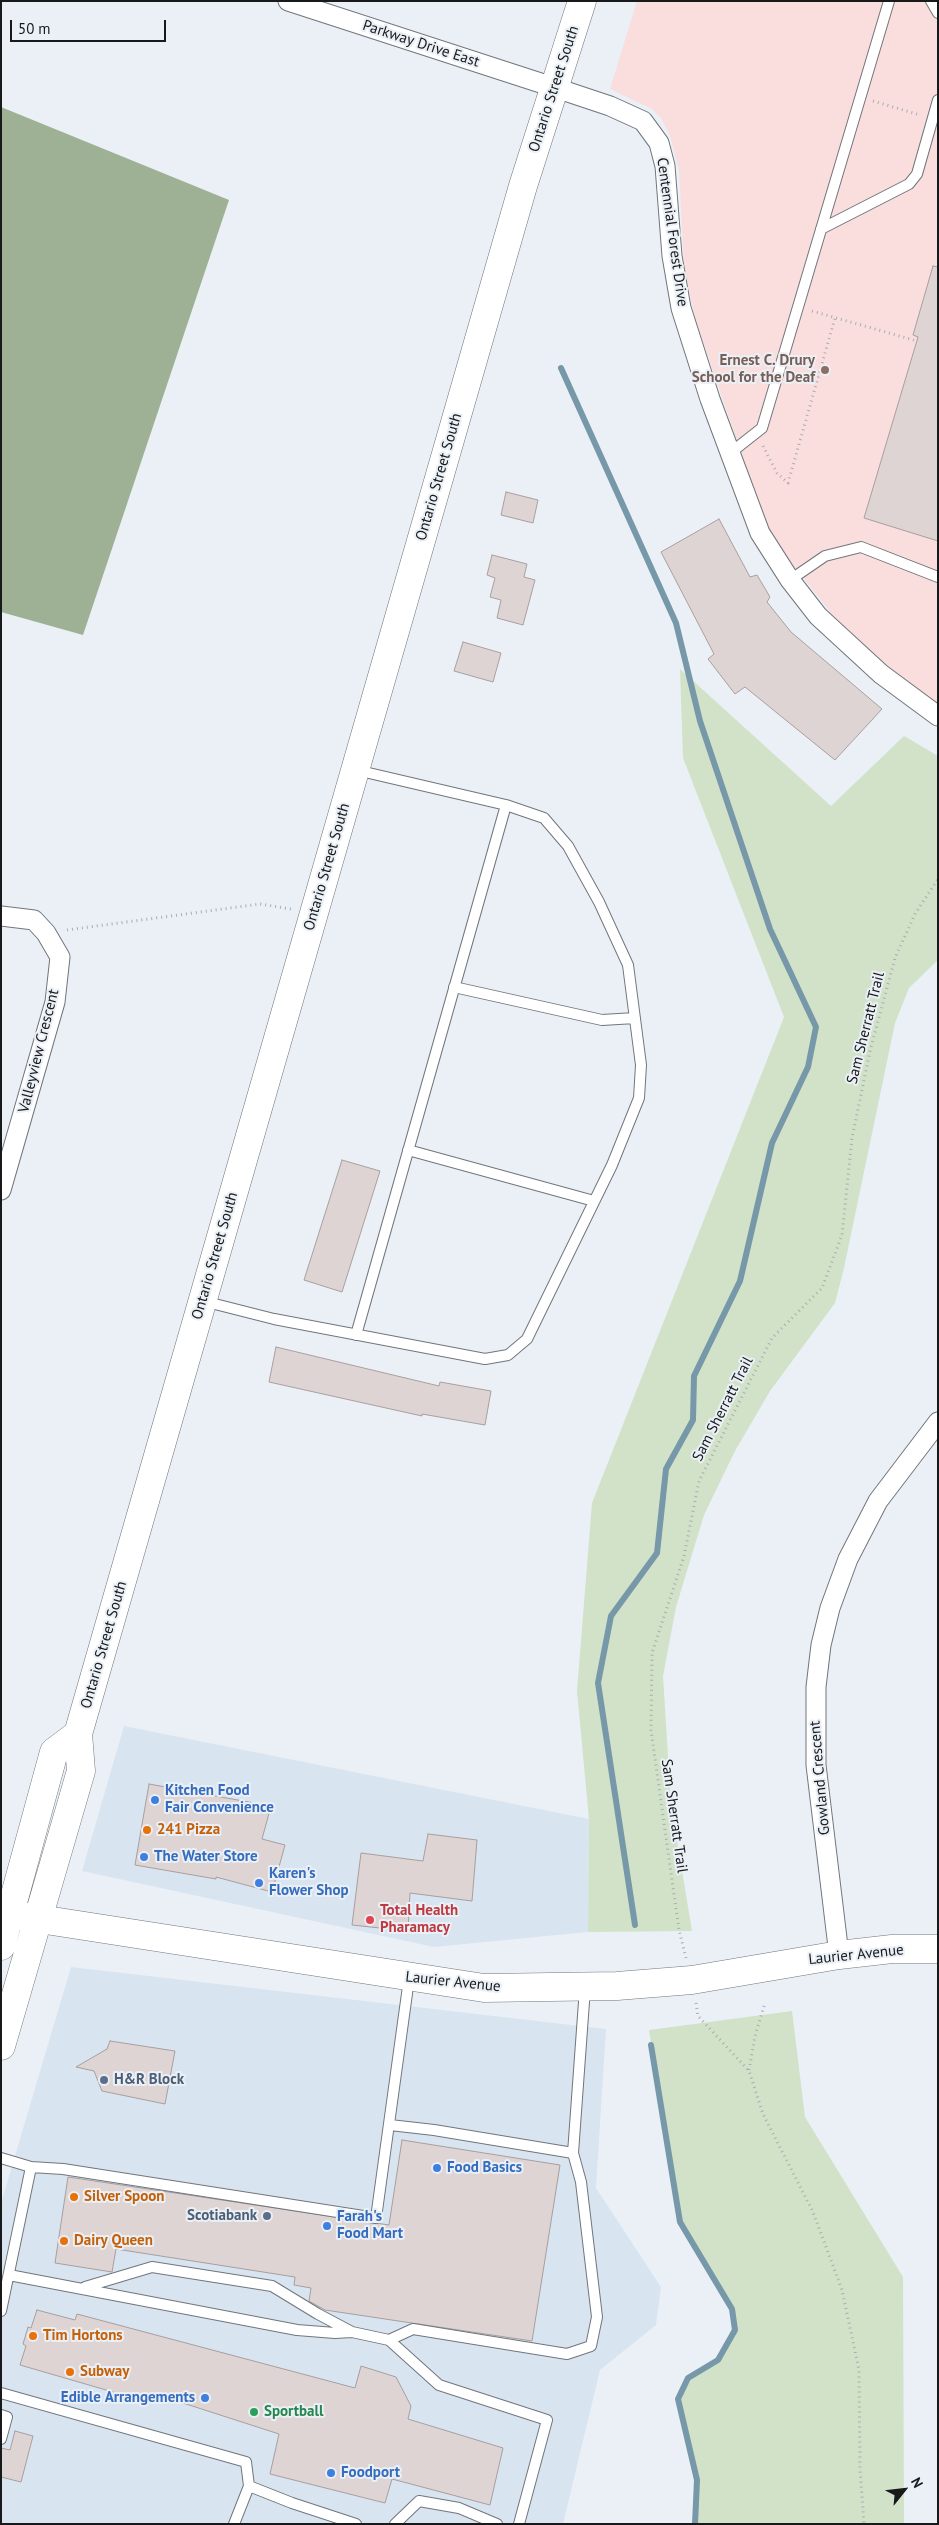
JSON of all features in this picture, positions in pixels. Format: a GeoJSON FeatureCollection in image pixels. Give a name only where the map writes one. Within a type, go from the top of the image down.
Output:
{"type":"FeatureCollection","features":[{"type":"Feature","properties":{"kind":"main road","name":"Ontario Street South"},"geometry":{"type":"LineString","coordinates":[[1,2046],[81,1771],[78,1734],[355,770],[554,87],[582,1]]}},
{"type":"Feature","properties":{"kind":"main road"},"geometry":{"type":"LineString","coordinates":[[1,1946],[6,1914],[54,1752],[78,1734]]}},
{"type":"Feature","properties":{"kind":"main road","name":"Laurier Avenue"},"geometry":{"type":"LineString","coordinates":[[6,1914],[484,1988],[585,1988],[692,1980],[839,1955],[892,1950],[938,1949]]}},
{"type":"Feature","properties":{"kind":"street","name":"Parkway Drive East"},"geometry":{"type":"LineString","coordinates":[[288,1],[554,87]]}},
{"type":"Feature","properties":{"kind":"street","name":"Centennial Forest Drive"},"geometry":{"type":"LineString","coordinates":[[554,87],[610,106],[643,121],[654,132],[665,166],[672,256],[681,308],[730,454],[760,533],[790,580],[825,622],[881,674],[938,716]]}},
{"type":"Feature","properties":{"kind":"street","name":"Valleyview Crescent"},"geometry":{"type":"LineString","coordinates":[[1,916],[34,920],[46,933],[60,958],[55,1002],[1,1190]]}},
{"type":"Feature","properties":{"kind":"street","name":"Gowland Crescent"},"geometry":{"type":"LineString","coordinates":[[839,1955],[816,1765],[816,1687],[821,1645],[830,1608],[848,1558],[878,1501],[938,1422]]}},
{"type":"Feature","properties":{"kind":"lane"},"geometry":{"type":"LineString","coordinates":[[730,454],[762,428],[889,1]]}},
{"type":"Feature","properties":{"kind":"lane"},"geometry":{"type":"LineString","coordinates":[[932,1],[938,13]]}},
{"type":"Feature","properties":{"kind":"lane"},"geometry":{"type":"LineString","coordinates":[[821,229],[909,184],[917,174],[938,100]]}},
{"type":"Feature","properties":{"kind":"lane"},"geometry":{"type":"LineString","coordinates":[[790,580],[825,556],[861,547],[938,577]]}},
{"type":"Feature","properties":{"kind":"lane"},"geometry":{"type":"LineString","coordinates":[[202,1301],[274,1319],[485,1359],[508,1355],[527,1339],[594,1201],[639,1098],[641,1066],[628,965],[599,902],[568,846],[544,818],[506,805],[355,770]]}},
{"type":"Feature","properties":{"kind":"lane"},"geometry":{"type":"LineString","coordinates":[[356,1334],[506,805]]}},
{"type":"Feature","properties":{"kind":"lane"},"geometry":{"type":"LineString","coordinates":[[454,988],[602,1020],[635,1018]]}},
{"type":"Feature","properties":{"kind":"lane"},"geometry":{"type":"LineString","coordinates":[[408,1150],[594,1201]]}},
{"type":"Feature","properties":{"kind":"lane"},"geometry":{"type":"LineString","coordinates":[[1,2158],[31,2167],[63,2169],[376,2218],[410,1977]]}},
{"type":"Feature","properties":{"kind":"lane"},"geometry":{"type":"LineString","coordinates":[[389,2340],[413,2329],[567,2354],[591,2346],[597,2317],[581,2182],[574,2153],[585,1988]]}},
{"type":"Feature","properties":{"kind":"lane"},"geometry":{"type":"LineString","coordinates":[[390,2125],[574,2153]]}},
{"type":"Feature","properties":{"kind":"lane"},"geometry":{"type":"LineString","coordinates":[[1,2311],[31,2167]]}},
{"type":"Feature","properties":{"kind":"lane"},"geometry":{"type":"LineString","coordinates":[[82,2287],[152,2267],[272,2286],[352,2332]]}},
{"type":"Feature","properties":{"kind":"lane"},"geometry":{"type":"LineString","coordinates":[[9,2275],[82,2287],[143,2302],[296,2330],[335,2333],[352,2332],[389,2340],[439,2385],[547,2420],[519,2524]]}},
{"type":"Feature","properties":{"kind":"lane"},"geometry":{"type":"LineString","coordinates":[[1,2393],[246,2462],[249,2486],[234,2524]]}},
{"type":"Feature","properties":{"kind":"lane"},"geometry":{"type":"LineString","coordinates":[[1,2415],[7,2417],[1,2439]]}},
{"type":"Feature","properties":{"kind":"lane"},"geometry":{"type":"LineString","coordinates":[[249,2486],[292,2503],[356,2524]]}},
{"type":"Feature","properties":{"kind":"lane"},"geometry":{"type":"LineString","coordinates":[[394,2524],[419,2502],[459,2508],[497,2524]]}},
{"type":"Feature","properties":{"kind":"path"},"geometry":{"type":"LineString","coordinates":[[860,98],[920,116],[932,117]]}},
{"type":"Feature","properties":{"kind":"path"},"geometry":{"type":"LineString","coordinates":[[798,306],[917,341]]}},
{"type":"Feature","properties":{"kind":"path"},"geometry":{"type":"LineString","coordinates":[[754,435],[777,474],[788,483],[836,318]]}},
{"type":"Feature","properties":{"kind":"path","name":"Sam Sherratt Trail"},"geometry":{"type":"LineString","coordinates":[[749,2070],[698,2016],[692,1980],[679,1930],[651,1730],[652,1653],[684,1556],[699,1481],[772,1338],[822,1288],[839,1244],[842,1235],[852,1138],[870,1051],[895,958],[915,914],[938,879]]}},
{"type":"Feature","properties":{"kind":"path"},"geometry":{"type":"LineString","coordinates":[[46,933],[260,904],[314,913]]}},
{"type":"Feature","properties":{"kind":"path"},"geometry":{"type":"LineString","coordinates":[[765,2003],[755,2036],[749,2070],[763,2114],[813,2212],[842,2290],[859,2370],[860,2469],[864,2524]]}},
{"type":"Feature","properties":{"kind":"shaded area","name":"Ernest C. Drury School for the Deaf"},"geometry":{"type":"Polygon","coordinates":[[[637,1],[938,1],[938,706],[891,671],[831,613],[779,547],[763,518],[695,318],[684,268],[679,170],[670,136],[661,118],[652,109],[610,89],[637,1]]]}},
{"type":"Feature","properties":{"kind":"shaded area"},"geometry":{"type":"Polygon","coordinates":[[[124,1726],[589,1819],[588,1932],[434,1947],[82,1871],[124,1726]]]}},
{"type":"Feature","properties":{"kind":"shaded area"},"geometry":{"type":"Polygon","coordinates":[[[71,1967],[606,2029],[596,2188],[661,2287],[656,2325],[600,2370],[563,2524],[1,2524],[1,2203],[71,1967]]]}},
{"type":"Feature","properties":{"kind":"green space"},"geometry":{"type":"Polygon","coordinates":[[[1,107],[229,200],[83,635],[1,612],[1,107]]]}},
{"type":"Feature","properties":{"kind":"green space"},"geometry":{"type":"Polygon","coordinates":[[[680,669],[831,806],[904,736],[938,756],[938,960],[909,988],[895,1023],[835,1303],[770,1391],[735,1451],[704,1515],[676,1607],[663,1676],[671,1804],[692,1931],[588,1932],[589,1819],[577,1691],[592,1503],[784,1017],[683,758],[680,669]]]}},
{"type":"Feature","properties":{"kind":"green space"},"geometry":{"type":"Polygon","coordinates":[[[792,2011],[805,2117],[903,2277],[904,2524],[695,2524],[697,2480],[678,2399],[688,2378],[718,2360],[735,2330],[732,2309],[680,2222],[649,2030],[792,2011]]]}},
{"type":"Feature","properties":{"kind":"building"},"geometry":{"type":"Polygon","coordinates":[[[933,266],[938,267],[938,541],[864,518],[918,337],[913,335],[933,266]]]}},
{"type":"Feature","properties":{"kind":"building"},"geometry":{"type":"Polygon","coordinates":[[[506,492],[538,500],[533,523],[501,515],[506,492]]]}},
{"type":"Feature","properties":{"kind":"building"},"geometry":{"type":"Polygon","coordinates":[[[719,519],[750,577],[757,575],[770,597],[767,602],[791,632],[882,709],[835,760],[745,687],[735,694],[708,659],[714,654],[661,552],[719,519]]]}},
{"type":"Feature","properties":{"kind":"building"},"geometry":{"type":"Polygon","coordinates":[[[492,555],[527,564],[524,577],[535,580],[523,625],[497,618],[501,600],[490,597],[495,578],[487,575],[492,555]]]}},
{"type":"Feature","properties":{"kind":"building"},"geometry":{"type":"Polygon","coordinates":[[[463,642],[501,653],[493,682],[454,671],[463,642]]]}},
{"type":"Feature","properties":{"kind":"building"},"geometry":{"type":"Polygon","coordinates":[[[342,1160],[380,1171],[342,1292],[304,1280],[342,1160]]]}},
{"type":"Feature","properties":{"kind":"building"},"geometry":{"type":"Polygon","coordinates":[[[276,1347],[439,1386],[440,1382],[491,1391],[485,1425],[422,1414],[422,1416],[269,1382],[276,1347]]]}},
{"type":"Feature","properties":{"kind":"building"},"geometry":{"type":"Polygon","coordinates":[[[149,1784],[271,1806],[262,1839],[285,1845],[272,1892],[216,1877],[216,1879],[135,1865],[149,1784]]]}},
{"type":"Feature","properties":{"kind":"building"},"geometry":{"type":"Polygon","coordinates":[[[428,1834],[477,1840],[472,1901],[410,1893],[408,1931],[352,1925],[361,1853],[423,1861],[428,1834]]]}},
{"type":"Feature","properties":{"kind":"building"},"geometry":{"type":"Polygon","coordinates":[[[110,2041],[175,2051],[165,2104],[102,2091],[94,2071],[76,2067],[107,2049],[110,2041]]]}},
{"type":"Feature","properties":{"kind":"building"},"geometry":{"type":"Polygon","coordinates":[[[402,2140],[560,2165],[532,2341],[325,2310],[309,2301],[311,2288],[294,2285],[295,2277],[116,2249],[112,2272],[55,2263],[68,2177],[389,2225],[402,2140]]]}},
{"type":"Feature","properties":{"kind":"building"},"geometry":{"type":"Polygon","coordinates":[[[37,2310],[75,2320],[77,2314],[355,2388],[361,2366],[396,2377],[411,2406],[408,2419],[503,2448],[490,2505],[392,2479],[385,2503],[270,2474],[279,2434],[152,2393],[151,2403],[20,2365],[26,2346],[23,2344],[28,2327],[31,2328],[37,2310]]]}},
{"type":"Feature","properties":{"kind":"building"},"geometry":{"type":"Polygon","coordinates":[[[15,2431],[33,2436],[21,2482],[1,2477],[1,2448],[10,2450],[15,2431]]]}},
{"type":"Feature","properties":{"kind":"waterway"},"geometry":{"type":"LineString","coordinates":[[561,368],[676,623],[700,721],[770,929],[816,1027],[808,1067],[772,1143],[740,1281],[694,1376],[693,1420],[666,1469],[657,1553],[611,1616],[598,1683],[635,1925]]}},
{"type":"Feature","properties":{"kind":"waterway"},"geometry":{"type":"LineString","coordinates":[[651,2045],[680,2222],[732,2309],[735,2330],[718,2360],[688,2378],[678,2399],[697,2480],[695,2524]]}},
{"type":"Feature","properties":{"kind":"place","name":"Ernest C. Drury School for the Deaf"},"geometry":{"type":"Point","coordinates":[825,370]}},
{"type":"Feature","properties":{"kind":"place","name":"Kitchen Food Fair Convenience"},"geometry":{"type":"Point","coordinates":[155,1800]}},
{"type":"Feature","properties":{"kind":"place","name":"241 Pizza"},"geometry":{"type":"Point","coordinates":[147,1830]}},
{"type":"Feature","properties":{"kind":"place","name":"The Water Store"},"geometry":{"type":"Point","coordinates":[144,1857]}},
{"type":"Feature","properties":{"kind":"place","name":"Karen's Flower Shop"},"geometry":{"type":"Point","coordinates":[259,1883]}},
{"type":"Feature","properties":{"kind":"place","name":"Total Health Pharamacy"},"geometry":{"type":"Point","coordinates":[370,1920]}},
{"type":"Feature","properties":{"kind":"place","name":"H&R Block"},"geometry":{"type":"Point","coordinates":[104,2080]}},
{"type":"Feature","properties":{"kind":"place","name":"Food Basics"},"geometry":{"type":"Point","coordinates":[437,2168]}},
{"type":"Feature","properties":{"kind":"place","name":"Silver Spoon"},"geometry":{"type":"Point","coordinates":[74,2197]}},
{"type":"Feature","properties":{"kind":"place","name":"Scotiabank"},"geometry":{"type":"Point","coordinates":[267,2216]}},
{"type":"Feature","properties":{"kind":"place","name":"Farah's Food Mart"},"geometry":{"type":"Point","coordinates":[327,2226]}},
{"type":"Feature","properties":{"kind":"place","name":"Dairy Queen"},"geometry":{"type":"Point","coordinates":[64,2241]}},
{"type":"Feature","properties":{"kind":"place","name":"Tim Hortons"},"geometry":{"type":"Point","coordinates":[33,2336]}},
{"type":"Feature","properties":{"kind":"place","name":"Subway"},"geometry":{"type":"Point","coordinates":[70,2372]}},
{"type":"Feature","properties":{"kind":"place","name":"Edible Arrangements"},"geometry":{"type":"Point","coordinates":[205,2398]}},
{"type":"Feature","properties":{"kind":"place","name":"Sportball"},"geometry":{"type":"Point","coordinates":[254,2412]}},
{"type":"Feature","properties":{"kind":"place","name":"Foodport"},"geometry":{"type":"Point","coordinates":[331,2473]}}]}
